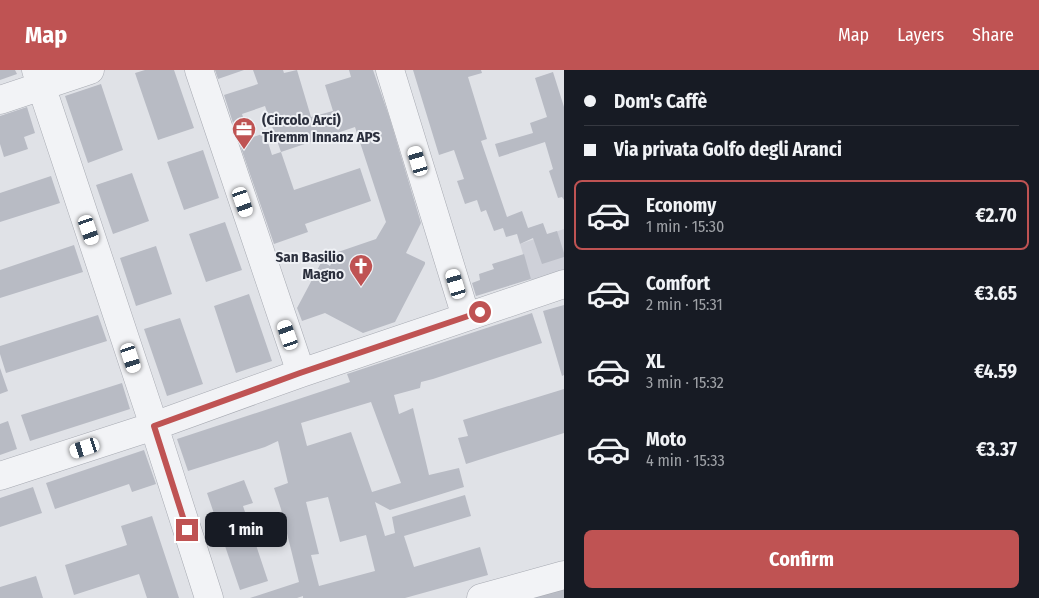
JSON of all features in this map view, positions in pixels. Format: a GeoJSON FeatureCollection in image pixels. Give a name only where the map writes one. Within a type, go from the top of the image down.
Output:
{"type":"FeatureCollection","features":[{"type":"Feature","properties":{"kind":"street"},"geometry":{"type":"LineString","coordinates":[[0,100],[39,78],[90,70]]}},
{"type":"Feature","properties":{"kind":"street"},"geometry":{"type":"LineString","coordinates":[[199,70],[300,373]]}},
{"type":"Feature","properties":{"kind":"street"},"geometry":{"type":"LineString","coordinates":[[390,70],[466,316]]}},
{"type":"Feature","properties":{"kind":"street"},"geometry":{"type":"LineString","coordinates":[[39,78],[209,598]]}},
{"type":"Feature","properties":{"kind":"street"},"geometry":{"type":"LineString","coordinates":[[0,476],[154,426],[300,373],[564,284]]}},
{"type":"Feature","properties":{"kind":"street"},"geometry":{"type":"LineString","coordinates":[[481,598],[564,575]]}},
{"type":"Feature","properties":{"kind":"shaded area"},"geometry":{"type":"Polygon","coordinates":[[[564,229],[564,284],[535,294],[520,244],[564,229]]]}},
{"type":"Feature","properties":{"kind":"building"},"geometry":{"type":"Polygon","coordinates":[[[0,70],[15,70],[17,74],[0,80],[0,70]]]}},
{"type":"Feature","properties":{"kind":"building"},"geometry":{"type":"Polygon","coordinates":[[[145,70],[174,70],[194,128],[158,140],[135,73],[145,70]]]}},
{"type":"Feature","properties":{"kind":"building"},"geometry":{"type":"Polygon","coordinates":[[[215,70],[244,70],[218,79],[215,70]]]}},
{"type":"Feature","properties":{"kind":"building"},"geometry":{"type":"Polygon","coordinates":[[[253,70],[283,70],[284,73],[297,70],[311,117],[333,111],[325,85],[351,77],[349,70],[373,70],[421,223],[406,253],[425,262],[395,322],[363,333],[325,313],[302,321],[297,308],[322,261],[330,266],[338,252],[376,239],[386,222],[355,127],[281,152],[265,106],[242,114],[245,123],[234,126],[224,95],[258,84],[253,70]]]}},
{"type":"Feature","properties":{"kind":"building"},"geometry":{"type":"Polygon","coordinates":[[[413,70],[481,70],[482,73],[468,77],[487,139],[481,141],[507,217],[522,211],[528,228],[543,223],[547,234],[557,231],[564,257],[542,264],[533,238],[520,244],[517,234],[506,237],[503,228],[494,231],[486,210],[481,212],[477,200],[465,204],[457,181],[464,179],[454,150],[439,155],[413,70]]]}},
{"type":"Feature","properties":{"kind":"building"},"geometry":{"type":"Polygon","coordinates":[[[553,72],[564,107],[564,200],[562,197],[558,198],[549,171],[553,169],[545,142],[499,157],[495,144],[533,133],[530,123],[547,117],[535,78],[553,72]]]}},
{"type":"Feature","properties":{"kind":"building"},"geometry":{"type":"Polygon","coordinates":[[[101,84],[123,150],[88,163],[65,96],[101,84]]]}},
{"type":"Feature","properties":{"kind":"building"},"geometry":{"type":"Polygon","coordinates":[[[27,107],[35,133],[24,137],[28,149],[4,157],[0,144],[0,116],[27,107]]]}},
{"type":"Feature","properties":{"kind":"building"},"geometry":{"type":"Polygon","coordinates":[[[265,133],[272,155],[281,152],[294,190],[360,168],[371,201],[305,224],[308,232],[274,244],[239,142],[265,133]]]}},
{"type":"Feature","properties":{"kind":"building"},"geometry":{"type":"Polygon","coordinates":[[[203,150],[219,198],[184,210],[167,162],[203,150]]]}},
{"type":"Feature","properties":{"kind":"building"},"geometry":{"type":"Polygon","coordinates":[[[132,173],[149,221],[113,234],[96,185],[132,173]]]}},
{"type":"Feature","properties":{"kind":"building"},"geometry":{"type":"Polygon","coordinates":[[[51,176],[60,203],[0,222],[0,193],[51,176]]]}},
{"type":"Feature","properties":{"kind":"building"},"geometry":{"type":"Polygon","coordinates":[[[225,222],[242,270],[206,282],[189,234],[225,222]]]}},
{"type":"Feature","properties":{"kind":"building"},"geometry":{"type":"Polygon","coordinates":[[[74,245],[83,272],[0,298],[0,270],[74,245]]]}},
{"type":"Feature","properties":{"kind":"building"},"geometry":{"type":"Polygon","coordinates":[[[156,246],[172,294],[136,306],[120,258],[156,246]]]}},
{"type":"Feature","properties":{"kind":"building"},"geometry":{"type":"Polygon","coordinates":[[[524,254],[531,279],[476,296],[472,283],[480,280],[479,274],[494,269],[492,264],[524,254]]]}},
{"type":"Feature","properties":{"kind":"building"},"geometry":{"type":"Polygon","coordinates":[[[249,294],[272,361],[236,373],[214,306],[249,294]]]}},
{"type":"Feature","properties":{"kind":"building"},"geometry":{"type":"Polygon","coordinates":[[[564,305],[564,375],[562,376],[543,311],[564,305]]]}},
{"type":"Feature","properties":{"kind":"building"},"geometry":{"type":"Polygon","coordinates":[[[532,313],[542,343],[421,382],[420,388],[394,395],[399,414],[413,408],[429,475],[459,468],[464,487],[390,510],[375,502],[385,536],[395,533],[392,517],[465,495],[471,516],[404,536],[414,567],[480,547],[488,575],[405,598],[303,598],[303,596],[297,598],[250,598],[299,582],[274,488],[288,483],[278,441],[265,447],[188,471],[177,439],[350,382],[347,374],[532,313]],[[371,402],[301,423],[307,446],[351,432],[372,492],[401,483],[371,402]],[[328,497],[306,502],[319,554],[311,555],[319,586],[375,571],[366,535],[340,542],[328,497]]]}},
{"type":"Feature","properties":{"kind":"building"},"geometry":{"type":"Polygon","coordinates":[[[98,315],[107,341],[6,373],[0,354],[0,346],[98,315]]]}},
{"type":"Feature","properties":{"kind":"building"},"geometry":{"type":"Polygon","coordinates":[[[180,318],[203,384],[167,396],[144,329],[180,318]]]}},
{"type":"Feature","properties":{"kind":"building"},"geometry":{"type":"Polygon","coordinates":[[[0,368],[8,391],[0,394],[0,368]]]}},
{"type":"Feature","properties":{"kind":"building"},"geometry":{"type":"Polygon","coordinates":[[[122,383],[130,409],[30,441],[21,415],[122,383]]]}},
{"type":"Feature","properties":{"kind":"building"},"geometry":{"type":"Polygon","coordinates":[[[564,389],[564,433],[466,464],[458,438],[468,436],[463,420],[564,389]]]}},
{"type":"Feature","properties":{"kind":"building"},"geometry":{"type":"Polygon","coordinates":[[[8,421],[17,449],[0,455],[0,424],[8,421]]]}},
{"type":"Feature","properties":{"kind":"building"},"geometry":{"type":"Polygon","coordinates":[[[144,450],[156,484],[132,492],[129,484],[55,509],[46,483],[144,450]]]}},
{"type":"Feature","properties":{"kind":"building"},"geometry":{"type":"Polygon","coordinates":[[[244,480],[253,503],[243,506],[268,581],[240,590],[207,493],[244,480]]]}},
{"type":"Feature","properties":{"kind":"building"},"geometry":{"type":"Polygon","coordinates":[[[33,487],[42,513],[0,527],[0,498],[33,487]]]}},
{"type":"Feature","properties":{"kind":"building"},"geometry":{"type":"Polygon","coordinates":[[[152,516],[179,598],[147,598],[139,574],[74,595],[65,565],[127,545],[121,526],[152,516]]]}},
{"type":"Feature","properties":{"kind":"building"},"geometry":{"type":"Polygon","coordinates":[[[36,576],[43,598],[0,598],[0,587],[36,576]]]}},
{"type":"Feature","properties":{"kind":"building"},"geometry":{"type":"Polygon","coordinates":[[[564,589],[564,598],[532,598],[564,589]]]}},
{"type":"Feature","properties":{"kind":"place","name":"(Circolo Arci) Tiremm Innanz APS"},"geometry":{"type":"Point","coordinates":[244,150]}},
{"type":"Feature","properties":{"kind":"place","name":"San Basilio Magno"},"geometry":{"type":"Point","coordinates":[361,287]}},
{"type":"Feature","properties":{"kind":"route"},"geometry":{"type":"LineString","coordinates":[[187,530],[154,426],[300,373],[480,312]]}}]}
